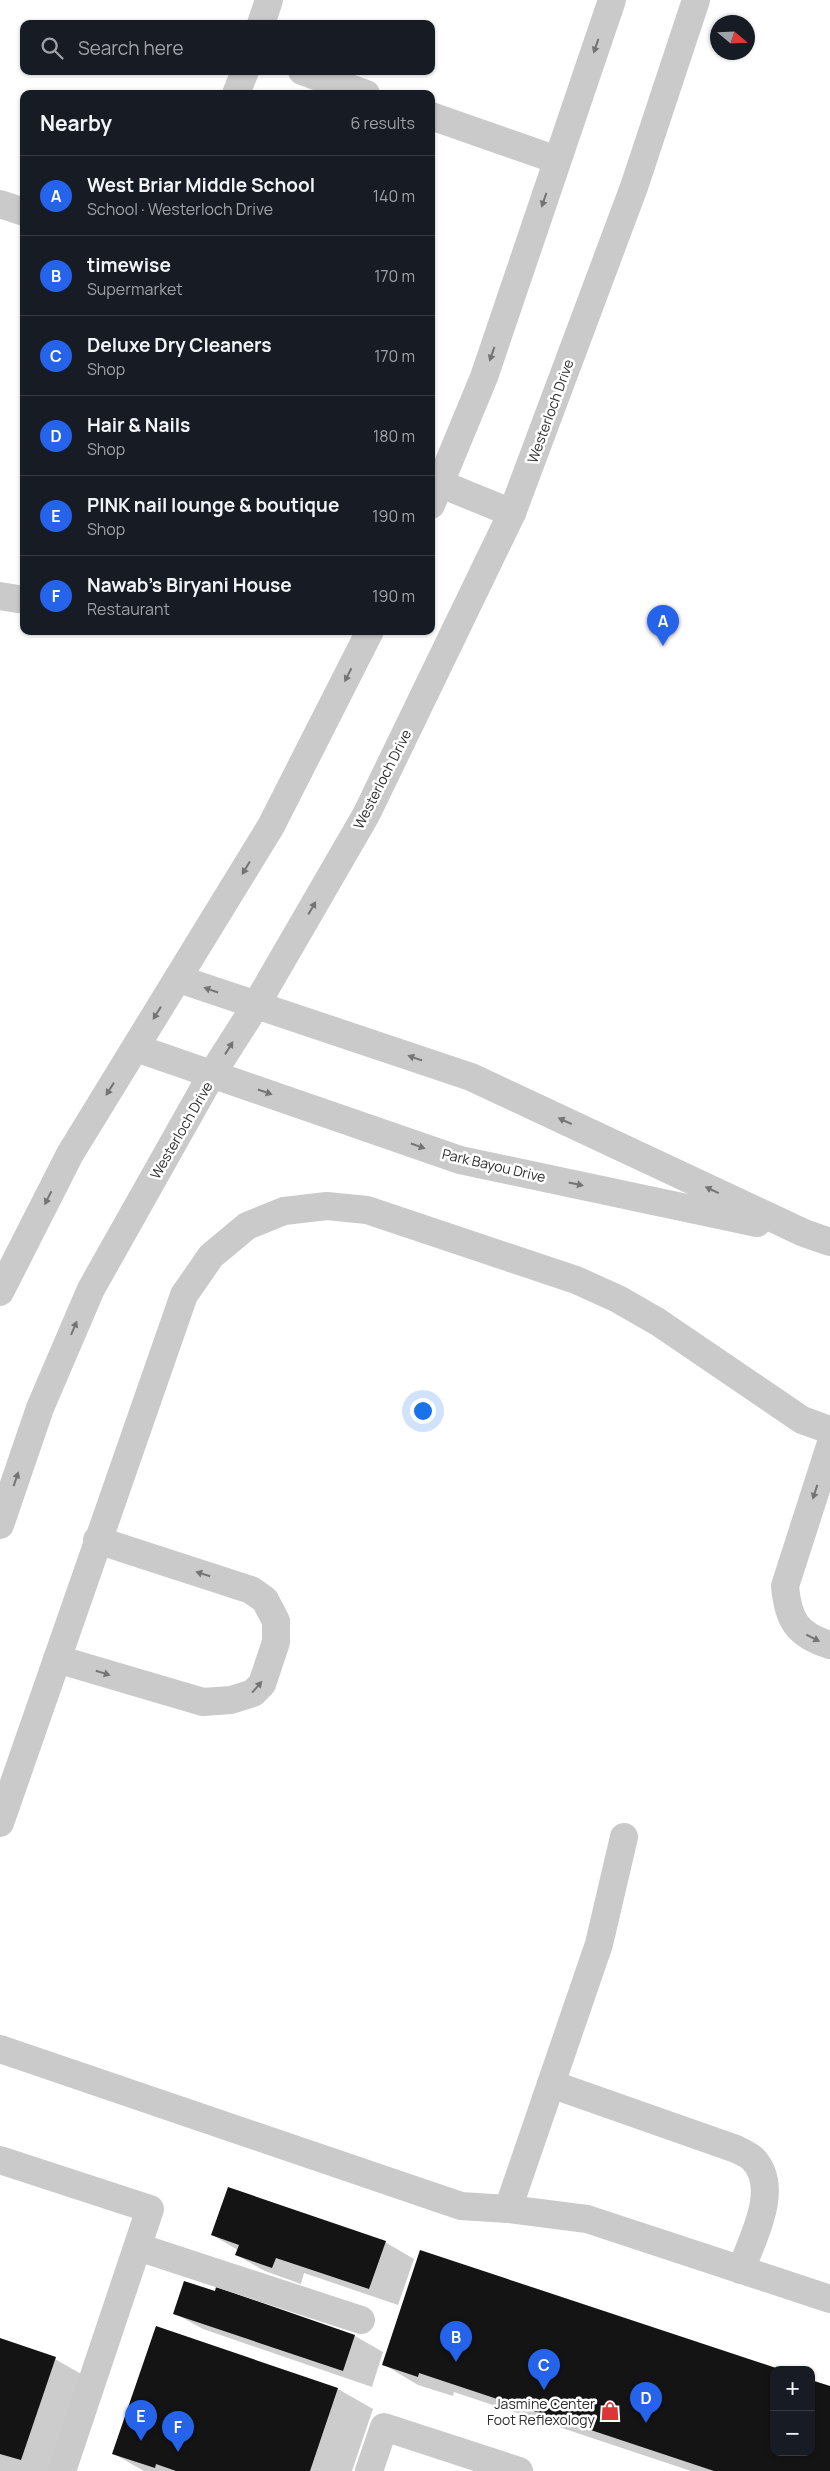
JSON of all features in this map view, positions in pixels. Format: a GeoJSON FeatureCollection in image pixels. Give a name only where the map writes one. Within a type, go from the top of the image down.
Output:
{"type":"FeatureCollection","features":[{"type":"Feature","properties":{"kind":"street"},"geometry":{"type":"LineString","coordinates":[[262,20],[269,0]]}},
{"type":"Feature","properties":{"kind":"street"},"geometry":{"type":"LineString","coordinates":[[512,514],[436,494],[484,377],[612,0]]}},
{"type":"Feature","properties":{"kind":"street","name":"Westerloch Drive"},"geometry":{"type":"LineString","coordinates":[[0,1525],[40,1408],[91,1289],[212,1074],[256,1005],[366,815],[512,514],[634,187],[696,0]]}},
{"type":"Feature","properties":{"kind":"street"},"geometry":{"type":"LineString","coordinates":[[238,90],[243,75]]}},
{"type":"Feature","properties":{"kind":"street"},"geometry":{"type":"LineString","coordinates":[[313,75],[355,90]]}},
{"type":"Feature","properties":{"kind":"street"},"geometry":{"type":"LineString","coordinates":[[435,117],[557,160]]}},
{"type":"Feature","properties":{"kind":"street"},"geometry":{"type":"LineString","coordinates":[[0,204],[20,211]]}},
{"type":"Feature","properties":{"kind":"street"},"geometry":{"type":"LineString","coordinates":[[0,1292],[70,1154],[272,826],[368,635]]}},
{"type":"Feature","properties":{"kind":"street","name":"Park Bayou Drive"},"geometry":{"type":"LineString","coordinates":[[179,979],[471,1077],[804,1233],[830,1242]]}},
{"type":"Feature","properties":{"kind":"street","name":"Park Bayou Drive"},"geometry":{"type":"LineString","coordinates":[[136,1048],[460,1160],[804,1233]]}},
{"type":"Feature","properties":{"kind":"street"},"geometry":{"type":"LineString","coordinates":[[0,1823],[184,1295],[212,1256],[247,1226],[284,1211],[327,1206],[368,1210],[576,1280],[618,1299],[658,1322],[802,1420],[830,1430]]}},
{"type":"Feature","properties":{"kind":"street"},"geometry":{"type":"LineString","coordinates":[[830,1446],[785,1586],[786,1606],[796,1627],[812,1640],[830,1645]]}},
{"type":"Feature","properties":{"kind":"street"},"geometry":{"type":"LineString","coordinates":[[56,1659],[203,1702],[231,1700],[253,1693],[262,1684],[276,1642],[276,1621],[265,1600],[252,1590],[98,1540]]}},
{"type":"Feature","properties":{"kind":"street"},"geometry":{"type":"LineString","coordinates":[[508,2209],[599,1944],[624,1837]]}},
{"type":"Feature","properties":{"kind":"street"},"geometry":{"type":"LineString","coordinates":[[0,2049],[461,2206],[508,2209],[587,2219],[830,2299]]}},
{"type":"Feature","properties":{"kind":"street"},"geometry":{"type":"LineString","coordinates":[[551,2084],[736,2149],[753,2158],[762,2172],[766,2190],[764,2204],[741,2270]]}},
{"type":"Feature","properties":{"kind":"street"},"geometry":{"type":"LineString","coordinates":[[0,2160],[150,2209],[62,2471]]}},
{"type":"Feature","properties":{"kind":"street"},"geometry":{"type":"LineString","coordinates":[[138,2247],[361,2320]]}},
{"type":"Feature","properties":{"kind":"street"},"geometry":{"type":"LineString","coordinates":[[369,2471],[384,2427],[519,2471]]}},
{"type":"Feature","properties":{"kind":"building"},"geometry":{"type":"Polygon","coordinates":[[[228,2187],[386,2241],[369,2289],[276,2258],[272,2268],[235,2255],[239,2245],[211,2235],[228,2187]]]}},
{"type":"Feature","properties":{"kind":"building"},"geometry":{"type":"Polygon","coordinates":[[[420,2250],[770,2366],[770,2456],[815,2456],[815,2381],[830,2386],[830,2471],[714,2471],[419,2373],[418,2377],[382,2365],[420,2250]]]}},
{"type":"Feature","properties":{"kind":"building"},"geometry":{"type":"Polygon","coordinates":[[[184,2281],[215,2291],[216,2287],[355,2335],[343,2371],[173,2314],[184,2281]]]}},
{"type":"Feature","properties":{"kind":"building"},"geometry":{"type":"Polygon","coordinates":[[[156,2326],[338,2388],[310,2471],[176,2471],[156,2464],[155,2468],[112,2454],[156,2326]]]}},
{"type":"Feature","properties":{"kind":"building"},"geometry":{"type":"Polygon","coordinates":[[[0,2338],[56,2357],[21,2460],[0,2454],[0,2338]]]}},
{"type":"Feature","properties":{"kind":"place","name":"West Briar Middle School"},"geometry":{"type":"Point","coordinates":[663,646]}},
{"type":"Feature","properties":{"kind":"place","name":"timewise"},"geometry":{"type":"Point","coordinates":[456,2362]}},
{"type":"Feature","properties":{"kind":"place","name":"Deluxe Dry Cleaners"},"geometry":{"type":"Point","coordinates":[544,2390]}},
{"type":"Feature","properties":{"kind":"place","name":"Jasmine Center Foot Reflexology"},"geometry":{"type":"Point","coordinates":[610,2411]}},
{"type":"Feature","properties":{"kind":"place","name":"Hair & Nails"},"geometry":{"type":"Point","coordinates":[646,2423]}},
{"type":"Feature","properties":{"kind":"place","name":"PINK nail lounge & boutique"},"geometry":{"type":"Point","coordinates":[141,2441]}},
{"type":"Feature","properties":{"kind":"place","name":"Nawab's Biryani House"},"geometry":{"type":"Point","coordinates":[178,2452]}}]}
